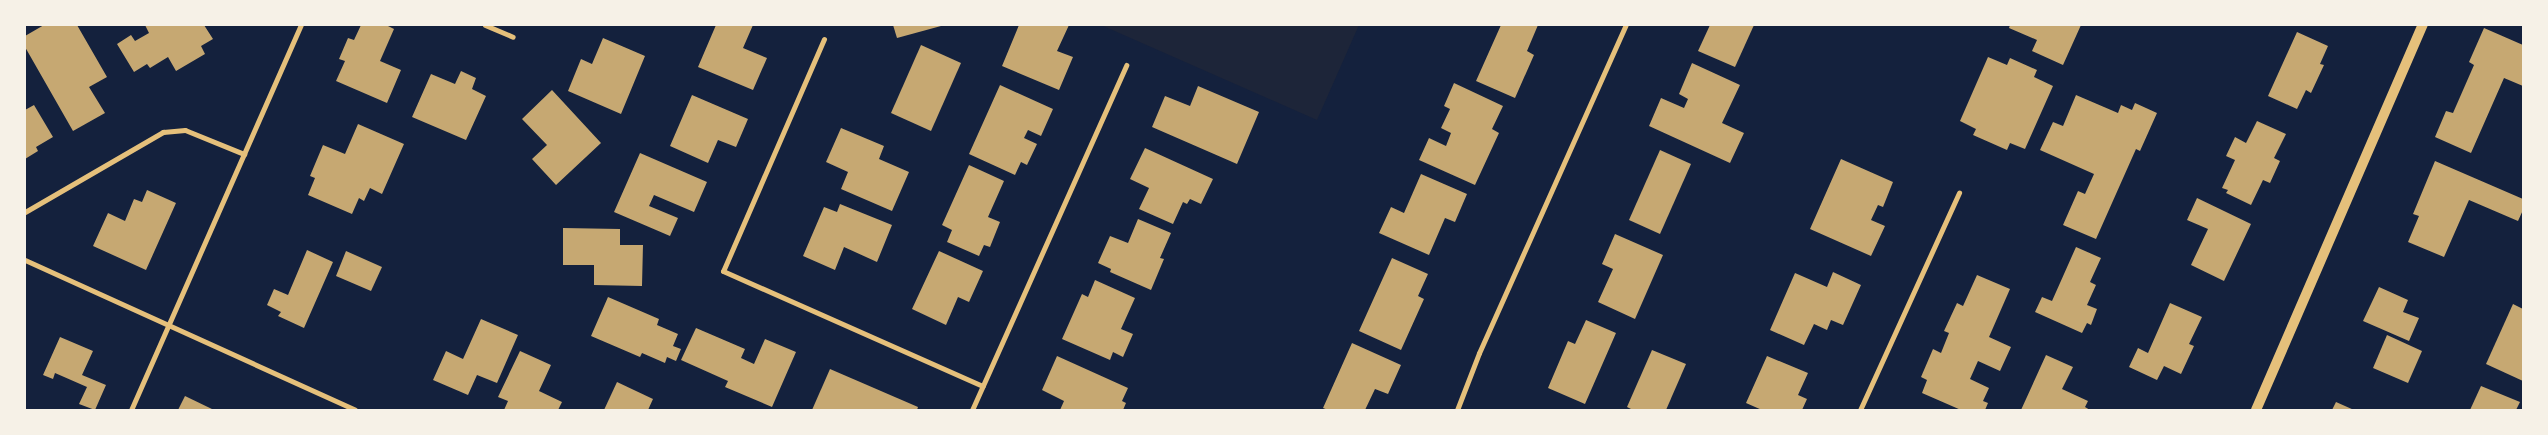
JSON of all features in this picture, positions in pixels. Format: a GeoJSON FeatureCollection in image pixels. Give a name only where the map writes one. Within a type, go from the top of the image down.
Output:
{"type":"FeatureCollection","features":[{"type":"Feature","properties":{"kind":"main road"},"geometry":{"type":"LineString","coordinates":[[2256,410],[2423,25]]}},
{"type":"Feature","properties":{"kind":"street"},"geometry":{"type":"LineString","coordinates":[[130,410],[301,25]]}},
{"type":"Feature","properties":{"kind":"street"},"geometry":{"type":"LineString","coordinates":[[485,25],[513,37]]}},
{"type":"Feature","properties":{"kind":"street"},"geometry":{"type":"LineString","coordinates":[[1457,410],[1479,353],[1626,25]]}},
{"type":"Feature","properties":{"kind":"street"},"geometry":{"type":"LineString","coordinates":[[824,39],[723,271],[983,386]]}},
{"type":"Feature","properties":{"kind":"street"},"geometry":{"type":"LineString","coordinates":[[972,410],[1126,65]]}},
{"type":"Feature","properties":{"kind":"street"},"geometry":{"type":"LineString","coordinates":[[25,212],[163,132],[185,130],[244,154]]}},
{"type":"Feature","properties":{"kind":"street"},"geometry":{"type":"LineString","coordinates":[[1860,410],[1959,193]]}},
{"type":"Feature","properties":{"kind":"street"},"geometry":{"type":"LineString","coordinates":[[25,260],[355,410]]}},
{"type":"Feature","properties":{"kind":"shaded area"},"geometry":{"type":"Polygon","coordinates":[[[1101,25],[1359,25],[1317,120],[1101,25]]]}},
{"type":"Feature","properties":{"kind":"building"},"geometry":{"type":"Polygon","coordinates":[[[44,25],[77,25],[107,77],[89,87],[105,113],[73,131],[25,47],[25,36],[44,25]]]}},
{"type":"Feature","properties":{"kind":"building"},"geometry":{"type":"Polygon","coordinates":[[[145,25],[204,25],[213,39],[201,46],[205,54],[176,71],[168,57],[150,68],[147,64],[134,72],[117,44],[131,35],[135,41],[149,33],[145,25]]]}},
{"type":"Feature","properties":{"kind":"building"},"geometry":{"type":"Polygon","coordinates":[[[361,25],[386,25],[394,29],[380,61],[401,70],[387,103],[336,81],[345,61],[339,59],[348,38],[354,40],[361,25]]]}},
{"type":"Feature","properties":{"kind":"building"},"geometry":{"type":"Polygon","coordinates":[[[716,25],[753,25],[743,48],[767,58],[753,90],[698,67],[716,25]]]}},
{"type":"Feature","properties":{"kind":"building"},"geometry":{"type":"Polygon","coordinates":[[[893,25],[941,25],[941,26],[897,38],[893,25]]]}},
{"type":"Feature","properties":{"kind":"building"},"geometry":{"type":"Polygon","coordinates":[[[1019,25],[1069,25],[1057,51],[1073,57],[1059,90],[1002,66],[1019,25]]]}},
{"type":"Feature","properties":{"kind":"building"},"geometry":{"type":"Polygon","coordinates":[[[1501,25],[1538,25],[1527,51],[1534,55],[1515,98],[1476,81],[1501,25]]]}},
{"type":"Feature","properties":{"kind":"building"},"geometry":{"type":"Polygon","coordinates":[[[1710,25],[1754,25],[1735,67],[1698,51],[1710,25]]]}},
{"type":"Feature","properties":{"kind":"building"},"geometry":{"type":"Polygon","coordinates":[[[2010,25],[2081,25],[2063,65],[2032,51],[2037,40],[2009,28],[2010,25]]]}},
{"type":"Feature","properties":{"kind":"building"},"geometry":{"type":"Polygon","coordinates":[[[2484,28],[2523,45],[2523,86],[2504,78],[2471,153],[2435,137],[2446,111],[2453,113],[2474,65],[2469,62],[2484,28]]]}},
{"type":"Feature","properties":{"kind":"building"},"geometry":{"type":"Polygon","coordinates":[[[2297,32],[2328,46],[2320,64],[2324,65],[2311,93],[2306,90],[2297,109],[2268,96],[2297,32]]]}},
{"type":"Feature","properties":{"kind":"building"},"geometry":{"type":"Polygon","coordinates":[[[603,38],[645,56],[621,114],[568,91],[581,59],[592,64],[603,38]]]}},
{"type":"Feature","properties":{"kind":"building"},"geometry":{"type":"Polygon","coordinates":[[[921,45],[961,63],[931,131],[891,113],[921,45]]]}},
{"type":"Feature","properties":{"kind":"building"},"geometry":{"type":"Polygon","coordinates":[[[1988,57],[2007,65],[2010,58],[2037,70],[2034,77],[2053,86],[2025,149],[2010,143],[2007,150],[1973,135],[1976,129],[1960,121],[1988,57]]]}},
{"type":"Feature","properties":{"kind":"building"},"geometry":{"type":"Polygon","coordinates":[[[1692,63],[1740,85],[1722,123],[1744,133],[1730,163],[1649,126],[1661,98],[1684,108],[1688,99],[1679,94],[1692,63]]]}},
{"type":"Feature","properties":{"kind":"building"},"geometry":{"type":"Polygon","coordinates":[[[461,71],[476,78],[472,89],[486,96],[466,140],[412,117],[431,74],[455,84],[461,71]]]}},
{"type":"Feature","properties":{"kind":"building"},"geometry":{"type":"Polygon","coordinates":[[[1454,83],[1503,106],[1492,129],[1499,133],[1475,185],[1419,160],[1429,138],[1446,146],[1451,133],[1441,128],[1450,109],[1444,106],[1454,83]]]}},
{"type":"Feature","properties":{"kind":"building"},"geometry":{"type":"Polygon","coordinates":[[[1000,85],[1053,109],[1041,136],[1028,130],[1024,138],[1037,144],[1027,165],[1021,162],[1015,175],[969,154],[1000,85]]]}},
{"type":"Feature","properties":{"kind":"building"},"geometry":{"type":"Polygon","coordinates":[[[1198,86],[1259,112],[1237,164],[1152,127],[1165,96],[1190,106],[1198,86]]]}},
{"type":"Feature","properties":{"kind":"building"},"geometry":{"type":"Polygon","coordinates":[[[552,90],[601,143],[556,185],[532,159],[547,145],[522,119],[552,90]]]}},
{"type":"Feature","properties":{"kind":"building"},"geometry":{"type":"Polygon","coordinates":[[[692,95],[748,119],[736,147],[718,140],[708,163],[670,146],[692,95]]]}},
{"type":"Feature","properties":{"kind":"building"},"geometry":{"type":"Polygon","coordinates":[[[2076,95],[2118,113],[2121,105],[2132,110],[2135,103],[2157,113],[2140,151],[2136,149],[2096,239],[2063,225],[2078,191],[2085,194],[2094,174],[2040,150],[2053,122],[2063,126],[2076,95]]]}},
{"type":"Feature","properties":{"kind":"building"},"geometry":{"type":"Polygon","coordinates":[[[34,105],[53,137],[36,147],[38,151],[25,159],[25,110],[34,105]]]}},
{"type":"Feature","properties":{"kind":"building"},"geometry":{"type":"Polygon","coordinates":[[[2257,121],[2286,134],[2274,158],[2280,161],[2270,183],[2263,180],[2251,205],[2226,193],[2228,190],[2222,188],[2235,160],[2226,156],[2235,137],[2246,143],[2257,121]]]}},
{"type":"Feature","properties":{"kind":"building"},"geometry":{"type":"Polygon","coordinates":[[[358,124],[404,144],[382,194],[370,188],[364,201],[359,198],[352,214],[308,195],[315,178],[310,176],[323,145],[345,154],[358,124]]]}},
{"type":"Feature","properties":{"kind":"building"},"geometry":{"type":"Polygon","coordinates":[[[841,128],[884,146],[879,159],[909,172],[892,211],[841,189],[848,172],[826,162],[841,128]]]}},
{"type":"Feature","properties":{"kind":"building"},"geometry":{"type":"Polygon","coordinates":[[[1145,148],[1213,179],[1201,204],[1190,199],[1187,204],[1183,202],[1173,224],[1139,209],[1149,188],[1130,179],[1145,148]]]}},
{"type":"Feature","properties":{"kind":"building"},"geometry":{"type":"Polygon","coordinates":[[[1660,150],[1691,164],[1660,234],[1629,220],[1660,150]]]}},
{"type":"Feature","properties":{"kind":"building"},"geometry":{"type":"Polygon","coordinates":[[[640,153],[707,182],[694,212],[654,195],[649,206],[678,218],[670,236],[614,212],[640,153]]]}},
{"type":"Feature","properties":{"kind":"building"},"geometry":{"type":"Polygon","coordinates":[[[1841,159],[1893,182],[1883,207],[1878,205],[1871,220],[1885,226],[1871,256],[1810,229],[1841,159]]]}},
{"type":"Feature","properties":{"kind":"building"},"geometry":{"type":"Polygon","coordinates":[[[2435,161],[2523,199],[2523,210],[2518,221],[2469,200],[2444,257],[2408,242],[2419,216],[2413,214],[2435,161]]]}},
{"type":"Feature","properties":{"kind":"building"},"geometry":{"type":"Polygon","coordinates":[[[969,165],[1004,181],[988,217],[1000,222],[990,247],[984,245],[979,256],[947,242],[952,230],[942,225],[969,165]]]}},
{"type":"Feature","properties":{"kind":"building"},"geometry":{"type":"Polygon","coordinates":[[[1421,174],[1467,194],[1455,222],[1445,218],[1429,255],[1379,233],[1391,207],[1404,213],[1421,174]]]}},
{"type":"Feature","properties":{"kind":"building"},"geometry":{"type":"Polygon","coordinates":[[[147,190],[176,203],[146,270],[93,246],[108,213],[125,221],[134,199],[142,202],[147,190]]]}},
{"type":"Feature","properties":{"kind":"building"},"geometry":{"type":"Polygon","coordinates":[[[2197,198],[2251,224],[2224,281],[2191,265],[2208,229],[2187,220],[2197,198]]]}},
{"type":"Feature","properties":{"kind":"building"},"geometry":{"type":"Polygon","coordinates":[[[840,204],[892,225],[877,262],[844,247],[835,270],[803,256],[824,207],[837,212],[840,204]]]}},
{"type":"Feature","properties":{"kind":"building"},"geometry":{"type":"Polygon","coordinates":[[[1138,219],[1171,233],[1160,258],[1164,259],[1151,290],[1110,272],[1111,269],[1098,263],[1110,236],[1128,243],[1138,219]]]}},
{"type":"Feature","properties":{"kind":"building"},"geometry":{"type":"Polygon","coordinates":[[[563,228],[620,229],[620,245],[643,245],[642,286],[594,285],[594,265],[563,265],[563,228]]]}},
{"type":"Feature","properties":{"kind":"building"},"geometry":{"type":"Polygon","coordinates":[[[1615,234],[1663,255],[1635,319],[1598,302],[1613,269],[1602,264],[1615,234]]]}},
{"type":"Feature","properties":{"kind":"building"},"geometry":{"type":"Polygon","coordinates":[[[2076,247],[2101,258],[2090,282],[2096,285],[2087,305],[2097,309],[2091,325],[2087,323],[2082,333],[2035,312],[2042,297],[2052,301],[2076,247]]]}},
{"type":"Feature","properties":{"kind":"building"},"geometry":{"type":"Polygon","coordinates":[[[307,250],[333,262],[304,328],[278,316],[281,312],[267,305],[274,289],[288,295],[307,250]]]}},
{"type":"Feature","properties":{"kind":"building"},"geometry":{"type":"Polygon","coordinates":[[[346,251],[382,267],[371,291],[336,276],[346,251]]]}},
{"type":"Feature","properties":{"kind":"building"},"geometry":{"type":"Polygon","coordinates":[[[939,251],[983,271],[969,302],[958,297],[946,325],[912,309],[939,251]]]}},
{"type":"Feature","properties":{"kind":"building"},"geometry":{"type":"Polygon","coordinates":[[[1392,258],[1428,274],[1418,296],[1424,299],[1401,350],[1359,331],[1392,258]]]}},
{"type":"Feature","properties":{"kind":"building"},"geometry":{"type":"Polygon","coordinates":[[[1833,272],[1861,285],[1843,325],[1831,320],[1827,330],[1814,324],[1804,345],[1770,330],[1795,273],[1827,287],[1833,272]]]}},
{"type":"Feature","properties":{"kind":"building"},"geometry":{"type":"Polygon","coordinates":[[[1977,275],[2010,289],[1989,337],[2011,347],[2000,371],[1978,361],[1970,379],[1989,388],[1983,401],[1988,403],[1985,410],[1961,410],[1922,393],[1927,380],[1921,377],[1933,349],[1941,353],[1949,333],[1944,331],[1957,303],[1963,306],[1977,275]]]}},
{"type":"Feature","properties":{"kind":"building"},"geometry":{"type":"Polygon","coordinates":[[[1095,280],[1135,298],[1121,329],[1133,334],[1123,357],[1113,352],[1110,360],[1062,339],[1082,294],[1088,297],[1095,280]]]}},
{"type":"Feature","properties":{"kind":"building"},"geometry":{"type":"Polygon","coordinates":[[[2379,287],[2408,300],[2403,312],[2419,318],[2409,341],[2363,321],[2379,287]]]}},
{"type":"Feature","properties":{"kind":"building"},"geometry":{"type":"Polygon","coordinates":[[[608,297],[659,319],[657,325],[678,334],[673,346],[681,349],[676,361],[667,357],[665,363],[642,353],[640,357],[591,336],[608,297]]]}},
{"type":"Feature","properties":{"kind":"building"},"geometry":{"type":"Polygon","coordinates":[[[2170,303],[2202,317],[2189,344],[2194,346],[2181,374],[2164,366],[2157,380],[2129,367],[2138,348],[2148,353],[2170,303]]]}},
{"type":"Feature","properties":{"kind":"building"},"geometry":{"type":"Polygon","coordinates":[[[2513,304],[2523,309],[2523,381],[2486,364],[2513,304]]]}},
{"type":"Feature","properties":{"kind":"building"},"geometry":{"type":"Polygon","coordinates":[[[481,319],[518,335],[497,383],[477,375],[468,395],[433,380],[446,351],[463,359],[481,319]]]}},
{"type":"Feature","properties":{"kind":"building"},"geometry":{"type":"Polygon","coordinates":[[[1586,320],[1616,333],[1585,404],[1548,388],[1568,341],[1575,344],[1586,320]]]}},
{"type":"Feature","properties":{"kind":"building"},"geometry":{"type":"Polygon","coordinates":[[[696,328],[745,349],[741,358],[754,364],[765,339],[796,352],[772,407],[725,387],[728,381],[681,360],[696,328]]]}},
{"type":"Feature","properties":{"kind":"building"},"geometry":{"type":"Polygon","coordinates":[[[2387,335],[2422,351],[2408,383],[2373,368],[2387,335]]]}},
{"type":"Feature","properties":{"kind":"building"},"geometry":{"type":"Polygon","coordinates":[[[60,337],[93,351],[82,375],[106,385],[95,410],[79,404],[87,387],[55,373],[53,379],[43,375],[60,337]]]}},
{"type":"Feature","properties":{"kind":"building"},"geometry":{"type":"Polygon","coordinates":[[[1352,343],[1401,365],[1388,394],[1375,389],[1365,410],[1328,410],[1323,408],[1352,343]]]}},
{"type":"Feature","properties":{"kind":"building"},"geometry":{"type":"Polygon","coordinates":[[[1652,350],[1686,364],[1666,410],[1633,410],[1627,407],[1652,350]]]}},
{"type":"Feature","properties":{"kind":"building"},"geometry":{"type":"Polygon","coordinates":[[[520,351],[551,365],[539,391],[562,402],[558,410],[504,410],[508,401],[498,397],[520,351]]]}},
{"type":"Feature","properties":{"kind":"building"},"geometry":{"type":"Polygon","coordinates":[[[2046,355],[2073,367],[2062,389],[2088,401],[2085,407],[2090,410],[2021,410],[2046,355]]]}},
{"type":"Feature","properties":{"kind":"building"},"geometry":{"type":"Polygon","coordinates":[[[1057,356],[1128,388],[1122,401],[1126,403],[1123,410],[1060,410],[1064,401],[1042,390],[1057,356]]]}},
{"type":"Feature","properties":{"kind":"building"},"geometry":{"type":"Polygon","coordinates":[[[1767,356],[1808,373],[1798,395],[1807,399],[1802,410],[1762,410],[1746,403],[1767,356]]]}},
{"type":"Feature","properties":{"kind":"building"},"geometry":{"type":"Polygon","coordinates":[[[830,369],[918,407],[917,410],[812,410],[830,369]]]}},
{"type":"Feature","properties":{"kind":"building"},"geometry":{"type":"Polygon","coordinates":[[[617,382],[653,399],[648,410],[604,410],[617,382]]]}},
{"type":"Feature","properties":{"kind":"building"},"geometry":{"type":"Polygon","coordinates":[[[2481,386],[2520,402],[2516,410],[2470,410],[2481,386]]]}},
{"type":"Feature","properties":{"kind":"building"},"geometry":{"type":"Polygon","coordinates":[[[185,396],[214,410],[178,410],[185,396]]]}},
{"type":"Feature","properties":{"kind":"building"},"geometry":{"type":"Polygon","coordinates":[[[2336,402],[2354,410],[2332,410],[2336,402]]]}}]}
